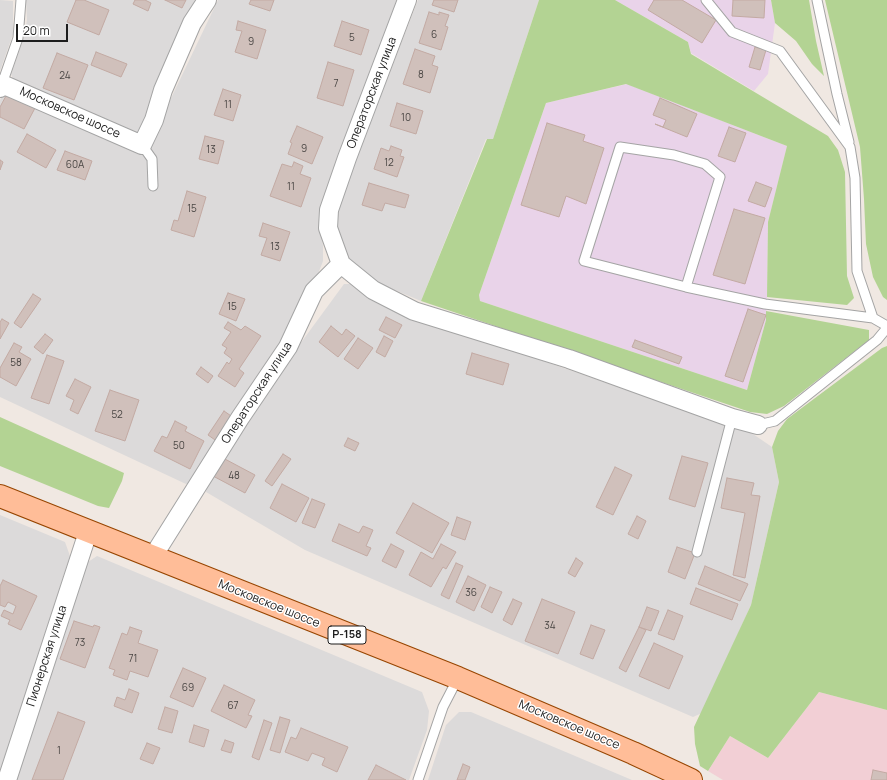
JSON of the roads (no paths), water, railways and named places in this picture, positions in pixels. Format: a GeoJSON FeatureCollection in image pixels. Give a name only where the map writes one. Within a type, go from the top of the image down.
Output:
{"type":"FeatureCollection","features":[{"type":"Feature","properties":{"kind":"main road","name":"Московское шоссе"},"geometry":{"type":"LineString","coordinates":[[0,496],[152,558],[458,678],[633,753],[691,780]]}},
{"type":"Feature","properties":{"kind":"street"},"geometry":{"type":"LineString","coordinates":[[142,145],[154,120],[164,90],[192,23],[207,0]]}},
{"type":"Feature","properties":{"kind":"street","name":"Операторская улица"},"geometry":{"type":"LineString","coordinates":[[152,558],[240,418],[288,347],[314,291],[341,264],[328,228],[329,210],[347,158],[407,0]]}},
{"type":"Feature","properties":{"kind":"street","name":"Московское шоссе"},"geometry":{"type":"LineString","coordinates":[[1,86],[142,145]]}},
{"type":"Feature","properties":{"kind":"street"},"geometry":{"type":"LineString","coordinates":[[341,264],[372,290],[414,312],[569,359],[732,418],[758,425]]}},
{"type":"Feature","properties":{"kind":"street","name":"Пионерская улица"},"geometry":{"type":"LineString","coordinates":[[7,780],[88,532]]}},
{"type":"Feature","properties":{"kind":"lane"},"geometry":{"type":"LineString","coordinates":[[1,86],[18,38],[21,0]]}},
{"type":"Feature","properties":{"kind":"lane"},"geometry":{"type":"LineString","coordinates":[[706,0],[732,32],[780,51],[850,148]]}},
{"type":"Feature","properties":{"kind":"lane"},"geometry":{"type":"LineString","coordinates":[[817,0],[850,148],[855,178],[857,271],[873,318]]}},
{"type":"Feature","properties":{"kind":"lane"},"geometry":{"type":"LineString","coordinates":[[142,145],[152,159],[153,186]]}},
{"type":"Feature","properties":{"kind":"lane"},"geometry":{"type":"LineString","coordinates":[[686,286],[720,177],[705,164],[680,157],[620,147],[584,261],[686,286],[765,304],[873,318],[887,327],[877,340],[775,421],[758,425]]}},
{"type":"Feature","properties":{"kind":"lane"},"geometry":{"type":"LineString","coordinates":[[697,552],[732,418]]}},
{"type":"Feature","properties":{"kind":"lane"},"geometry":{"type":"LineString","coordinates":[[418,780],[443,707],[458,678]]}}]}
